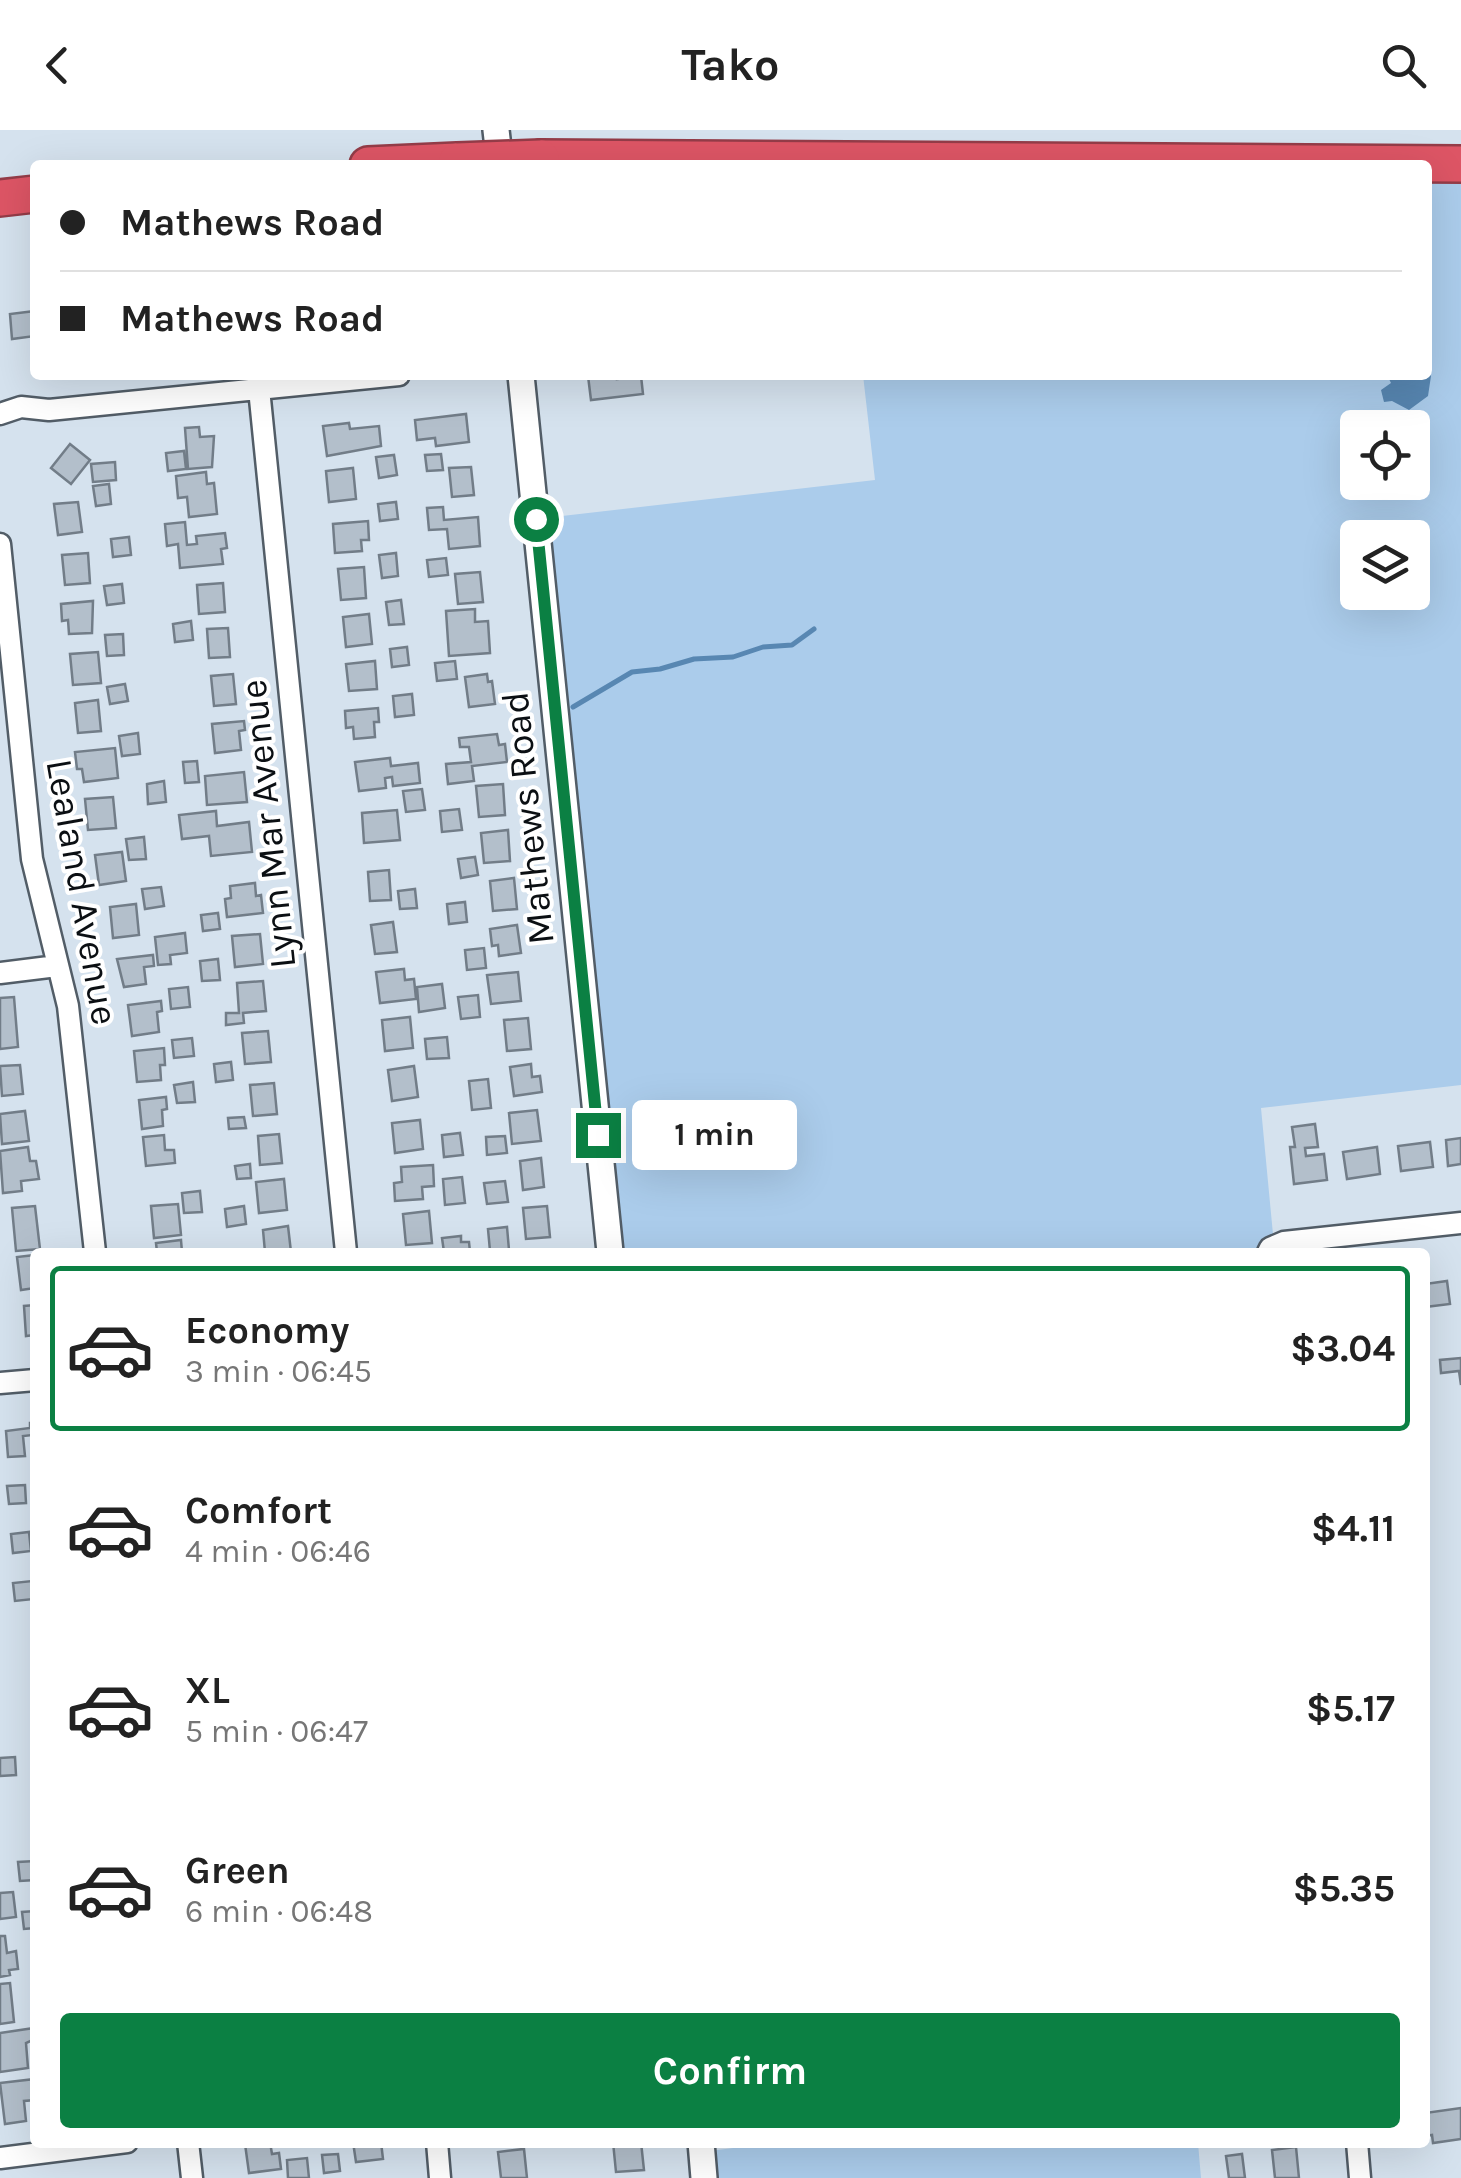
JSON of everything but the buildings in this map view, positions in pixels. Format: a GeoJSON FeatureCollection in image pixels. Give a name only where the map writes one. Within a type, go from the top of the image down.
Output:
{"type":"FeatureCollection","features":[{"type":"Feature","properties":{"kind":"highway"},"geometry":{"type":"LineString","coordinates":[[485,160],[848,160]]}},
{"type":"Feature","properties":{"kind":"highway"},"geometry":{"type":"LineString","coordinates":[[1432,164],[1461,164]]}},
{"type":"Feature","properties":{"kind":"highway"},"geometry":{"type":"LineString","coordinates":[[0,198],[30,195]]}},
{"type":"Feature","properties":{"kind":"street"},"geometry":{"type":"LineString","coordinates":[[496,130],[499,160]]}},
{"type":"Feature","properties":{"kind":"street"},"geometry":{"type":"LineString","coordinates":[[0,414],[21,407],[49,410],[349,380]]}},
{"type":"Feature","properties":{"kind":"street","name":"Mathews Road"},"geometry":{"type":"LineString","coordinates":[[522,380],[610,1248]]}},
{"type":"Feature","properties":{"kind":"street","name":"Lynn Mar Avenue"},"geometry":{"type":"LineString","coordinates":[[259,389],[346,1248]]}},
{"type":"Feature","properties":{"kind":"street","name":"Lealand Avenue"},"geometry":{"type":"LineString","coordinates":[[0,544],[32,859],[73,1041],[95,1248]]}},
{"type":"Feature","properties":{"kind":"street"},"geometry":{"type":"LineString","coordinates":[[0,974],[57,966]]}},
{"type":"Feature","properties":{"kind":"street"},"geometry":{"type":"LineString","coordinates":[[1273,1248],[1284,1242],[1461,1223]]}},
{"type":"Feature","properties":{"kind":"street"},"geometry":{"type":"LineString","coordinates":[[0,1383],[30,1380]]}},
{"type":"Feature","properties":{"kind":"street"},"geometry":{"type":"LineString","coordinates":[[0,2158],[80,2148]]}},
{"type":"Feature","properties":{"kind":"street"},"geometry":{"type":"LineString","coordinates":[[189,2148],[192,2178]]}},
{"type":"Feature","properties":{"kind":"street"},"geometry":{"type":"LineString","coordinates":[[438,2148],[440,2178]]}},
{"type":"Feature","properties":{"kind":"street"},"geometry":{"type":"LineString","coordinates":[[702,2148],[704,2178]]}},
{"type":"Feature","properties":{"kind":"street"},"geometry":{"type":"LineString","coordinates":[[1357,2148],[1360,2178]]}},
{"type":"Feature","properties":{"kind":"shaded area"},"geometry":{"type":"Polygon","coordinates":[[[1461,164],[1461,1085],[1261,1108],[1271,1248],[610,1248],[536,519],[875,480],[864,380],[1432,380],[1432,165],[1461,164]]]}},
{"type":"Feature","properties":{"kind":"shaded area"},"geometry":{"type":"Polygon","coordinates":[[[1390,380],[1430,380],[1428,396],[1409,410],[1392,401],[1384,402],[1381,390],[1391,383],[1390,380]]]}},
{"type":"Feature","properties":{"kind":"shaded area"},"geometry":{"type":"Polygon","coordinates":[[[733,2148],[1198,2148],[1201,2178],[704,2178],[702,2152],[733,2148]]]}},
{"type":"Feature","properties":{"kind":"waterway"},"geometry":{"type":"LineString","coordinates":[[573,707],[632,672],[792,645],[814,629]]}},
{"type":"Feature","properties":{"kind":"route"},"geometry":{"type":"LineString","coordinates":[[536,519],[598,1135]]}}]}
